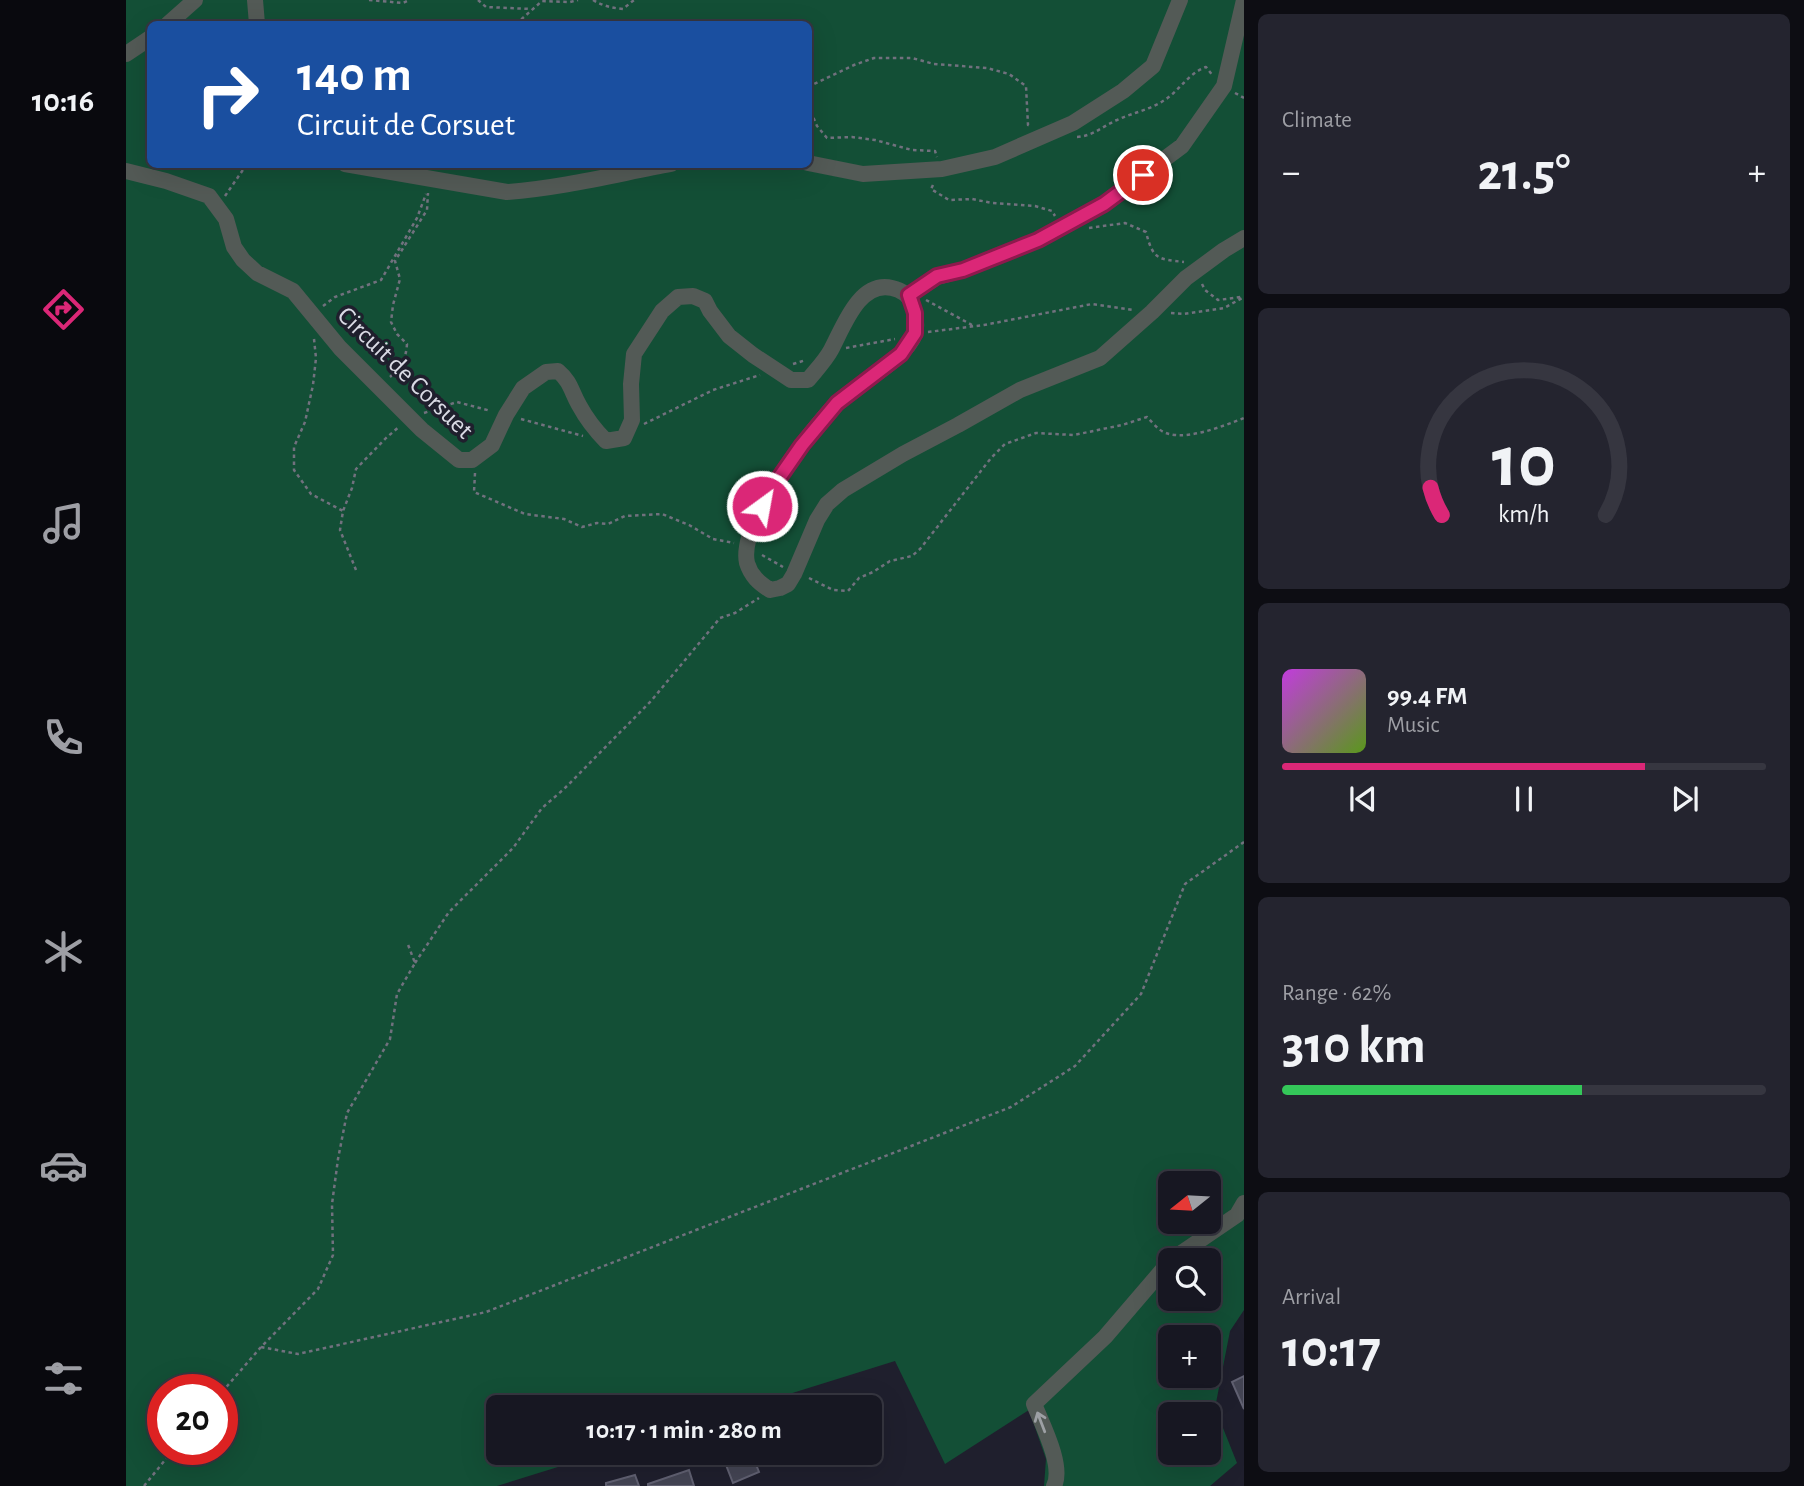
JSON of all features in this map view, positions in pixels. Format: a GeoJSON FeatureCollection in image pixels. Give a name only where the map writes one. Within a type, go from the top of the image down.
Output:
{"type":"FeatureCollection","features":[{"type":"Feature","properties":{"kind":"street"},"geometry":{"type":"LineString","coordinates":[[171,21],[195,0]]}},
{"type":"Feature","properties":{"kind":"street"},"geometry":{"type":"LineString","coordinates":[[255,0],[257,21]]}},
{"type":"Feature","properties":{"kind":"street"},"geometry":{"type":"LineString","coordinates":[[812,164],[863,174],[942,169],[995,157],[1073,123],[1123,91],[1153,66],[1180,0]]}},
{"type":"Feature","properties":{"kind":"street"},"geometry":{"type":"LineString","coordinates":[[1244,0],[1224,86],[1182,146],[1104,204],[1038,240],[963,270],[937,276],[909,295],[915,313],[915,333],[901,354],[837,403],[802,445],[770,491],[755,520],[748,546],[747,561],[755,580],[775,589],[788,584],[817,520],[827,505],[844,490],[903,454],[1020,390],[1100,358],[1186,278],[1244,238]]}},
{"type":"Feature","properties":{"kind":"street"},"geometry":{"type":"LineString","coordinates":[[126,54],[147,40]]}},
{"type":"Feature","properties":{"kind":"street"},"geometry":{"type":"LineString","coordinates":[[368,168],[507,192],[580,182],[651,168]]}},
{"type":"Feature","properties":{"kind":"street"},"geometry":{"type":"LineString","coordinates":[[126,171],[209,196],[217,207]]}},
{"type":"Feature","properties":{"kind":"street","name":"Circuit de Corsuet"},"geometry":{"type":"LineString","coordinates":[[217,207],[226,219],[234,247],[243,260],[257,273],[293,291],[340,348],[422,430],[459,460],[472,460],[492,446],[506,415],[523,388],[546,372],[558,371],[568,380],[587,419],[606,441],[624,438],[632,419],[634,354],[662,311],[678,297],[693,296],[705,301],[729,336],[791,380],[808,380],[830,352],[839,331],[865,294],[874,288],[887,286],[909,295]]}},
{"type":"Feature","properties":{"kind":"street"},"geometry":{"type":"LineString","coordinates":[[1189,1248],[1237,1215],[1244,1203]]}},
{"type":"Feature","properties":{"kind":"street"},"geometry":{"type":"LineString","coordinates":[[1054,1486],[1058,1479],[1058,1466],[1034,1404],[1105,1337],[1158,1275]]}},
{"type":"Feature","properties":{"kind":"path"},"geometry":{"type":"LineString","coordinates":[[369,0],[403,3],[409,0]]}},
{"type":"Feature","properties":{"kind":"path"},"geometry":{"type":"LineString","coordinates":[[478,0],[486,7],[533,9]]}},
{"type":"Feature","properties":{"kind":"path"},"geometry":{"type":"LineString","coordinates":[[519,21],[542,1],[578,0]]}},
{"type":"Feature","properties":{"kind":"path"},"geometry":{"type":"LineString","coordinates":[[593,0],[600,5],[623,9],[634,0]]}},
{"type":"Feature","properties":{"kind":"path"},"geometry":{"type":"LineString","coordinates":[[812,85],[874,58],[912,58],[934,64],[987,68],[1009,74],[1026,86],[1028,125]]}},
{"type":"Feature","properties":{"kind":"path"},"geometry":{"type":"LineString","coordinates":[[1052,132],[1079,137],[1093,134],[1115,120],[1164,101],[1196,70],[1206,67],[1224,86]]}},
{"type":"Feature","properties":{"kind":"path"},"geometry":{"type":"LineString","coordinates":[[812,115],[817,127],[827,138],[852,137],[912,150],[935,151],[942,169],[931,189],[949,200],[972,199],[1035,206],[1052,211],[1062,226],[1093,229],[1125,223],[1146,232],[1150,249],[1161,259],[1193,263],[1205,290],[1218,300],[1244,297]]}},
{"type":"Feature","properties":{"kind":"path"},"geometry":{"type":"LineString","coordinates":[[217,207],[244,168]]}},
{"type":"Feature","properties":{"kind":"path"},"geometry":{"type":"LineString","coordinates":[[380,387],[400,369],[407,355],[407,344],[397,334],[391,322],[400,279],[395,261],[426,210],[430,184]]}},
{"type":"Feature","properties":{"kind":"path"},"geometry":{"type":"LineString","coordinates":[[909,295],[930,301],[975,326]]}},
{"type":"Feature","properties":{"kind":"path"},"geometry":{"type":"LineString","coordinates":[[634,429],[713,390],[830,352],[915,333],[975,326],[1092,304],[1184,314],[1224,308],[1244,297]]}},
{"type":"Feature","properties":{"kind":"path"},"geometry":{"type":"LineString","coordinates":[[356,570],[341,530],[342,510],[352,488],[356,470],[386,438],[410,418],[457,402],[591,439]]}},
{"type":"Feature","properties":{"kind":"path"},"geometry":{"type":"LineString","coordinates":[[472,460],[475,469],[474,492],[525,514],[564,519],[582,527],[597,523],[608,524],[625,516],[662,514],[713,539],[748,546],[794,574],[833,590],[848,590],[859,578],[890,561],[912,556],[991,458],[1006,444],[1036,433],[1074,435],[1147,417],[1160,431],[1175,436],[1209,430],[1244,418]]}},
{"type":"Feature","properties":{"kind":"path"},"geometry":{"type":"LineString","coordinates":[[238,1374],[318,1289],[332,1255],[332,1204],[347,1113],[390,1039],[397,994],[449,912],[513,848],[542,808],[651,701],[720,618],[775,589]]}},
{"type":"Feature","properties":{"kind":"path"},"geometry":{"type":"LineString","coordinates":[[261,1347],[298,1354],[486,1312],[1012,1107],[1075,1066],[1141,994],[1185,884],[1244,842]]}},
{"type":"Feature","properties":{"kind":"path"},"geometry":{"type":"LineString","coordinates":[[407,942],[415,963]]}},
{"type":"Feature","properties":{"kind":"path"},"geometry":{"type":"LineString","coordinates":[[144,1486],[161,1465]]}},
{"type":"Feature","properties":{"kind":"green space"},"geometry":{"type":"Polygon","coordinates":[[[126,0],[1244,0],[1244,1310],[1230,1331],[1221,1377],[1221,1325],[1158,1325],[1158,1388],[1219,1388],[1216,1402],[1158,1402],[1158,1465],[1221,1465],[1221,1423],[1237,1463],[1210,1486],[1044,1486],[1046,1459],[1029,1410],[945,1464],[895,1361],[786,1395],[486,1395],[486,1465],[564,1465],[497,1486],[126,1486],[126,0]]]}},
{"type":"Feature","properties":{"kind":"building"},"geometry":{"type":"Polygon","coordinates":[[[1244,1376],[1244,1409],[1232,1382],[1244,1376]]]}},
{"type":"Feature","properties":{"kind":"building"},"geometry":{"type":"Polygon","coordinates":[[[726,1465],[756,1465],[759,1472],[733,1483],[726,1465]]]}},
{"type":"Feature","properties":{"kind":"building"},"geometry":{"type":"Polygon","coordinates":[[[689,1470],[694,1486],[648,1486],[648,1484],[689,1470]]]}},
{"type":"Feature","properties":{"kind":"building"},"geometry":{"type":"Polygon","coordinates":[[[635,1475],[639,1486],[606,1486],[606,1483],[635,1475]]]}},
{"type":"Feature","properties":{"kind":"route"},"geometry":{"type":"LineString","coordinates":[[762,506],[802,445],[837,403],[901,354],[915,333],[915,313],[909,295],[937,276],[963,270],[1038,240],[1104,204],[1143,175]]}}]}
